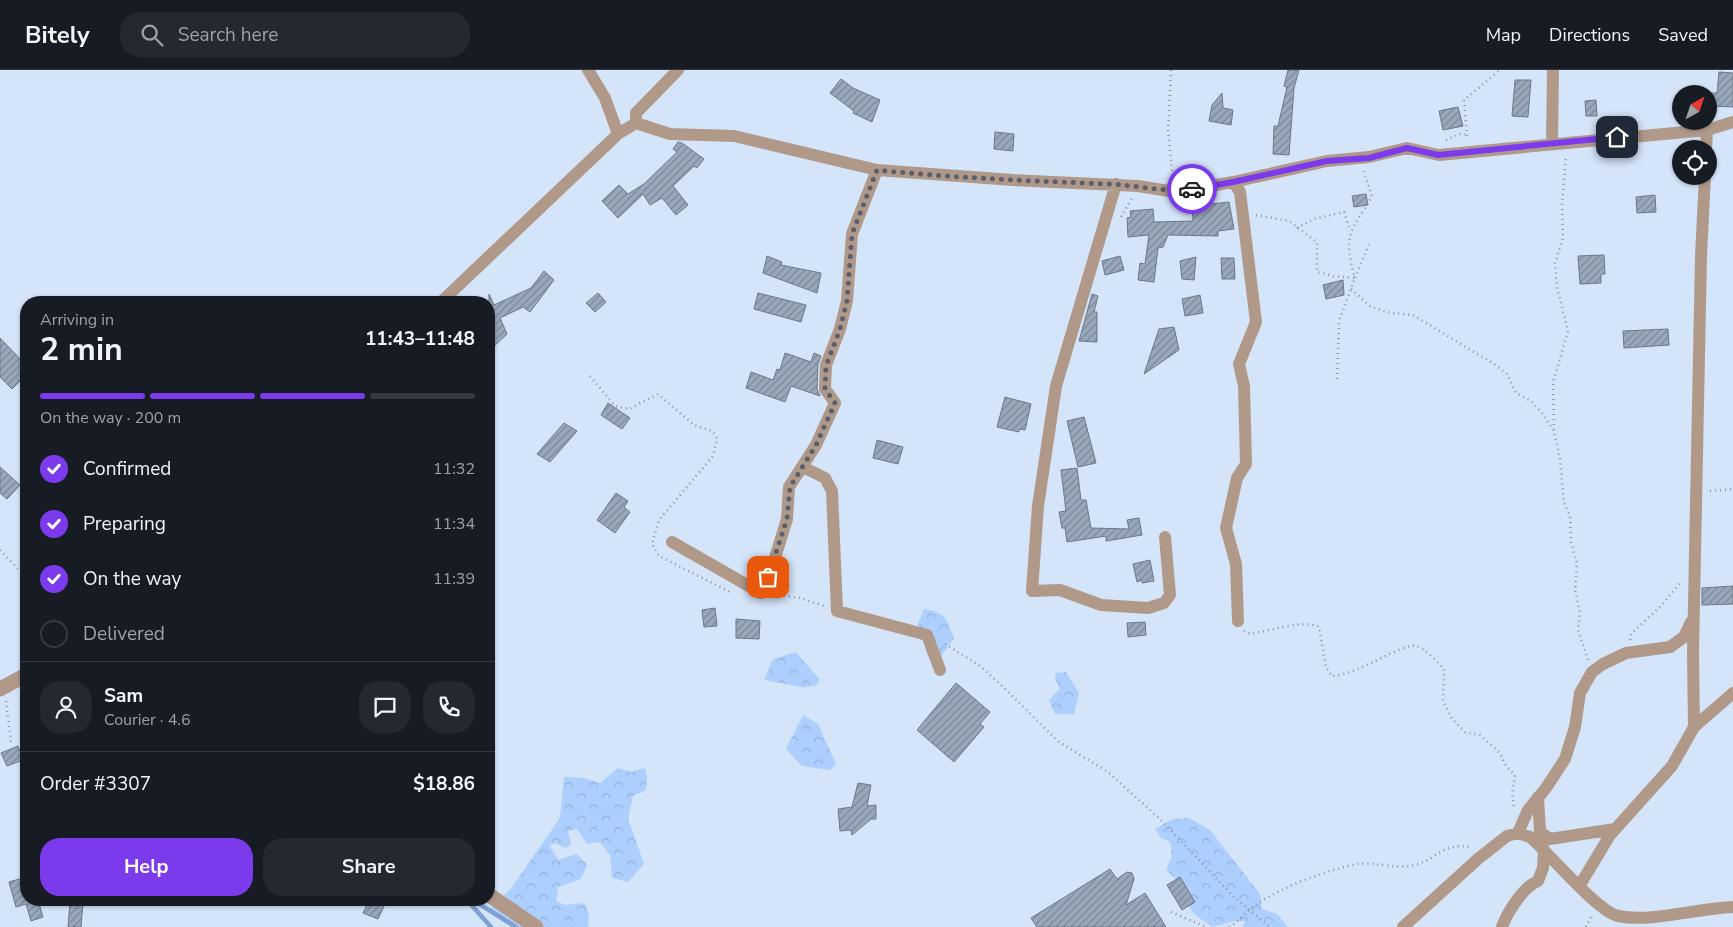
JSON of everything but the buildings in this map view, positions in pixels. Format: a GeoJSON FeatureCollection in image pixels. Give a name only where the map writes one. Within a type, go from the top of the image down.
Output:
{"type":"FeatureCollection","features":[{"type":"Feature","properties":{"kind":"street"},"geometry":{"type":"LineString","coordinates":[[588,70],[604,98],[618,134]]}},
{"type":"Feature","properties":{"kind":"street"},"geometry":{"type":"LineString","coordinates":[[636,124],[636,113],[678,70]]}},
{"type":"Feature","properties":{"kind":"street"},"geometry":{"type":"LineString","coordinates":[[1552,143],[1553,70]]}},
{"type":"Feature","properties":{"kind":"street"},"geometry":{"type":"LineString","coordinates":[[1718,127],[1733,122]]}},
{"type":"Feature","properties":{"kind":"street"},"geometry":{"type":"LineString","coordinates":[[446,296],[618,134],[636,124],[670,134],[734,136],[877,170],[1013,180],[1116,184],[1175,192],[1233,182],[1327,161],[1369,158],[1407,148],[1438,155],[1707,130],[1706,140]]}},
{"type":"Feature","properties":{"kind":"street"},"geometry":{"type":"LineString","coordinates":[[672,542],[761,593],[774,561],[787,519],[790,487],[803,467],[835,403],[825,389],[826,366],[840,329],[847,301],[852,234],[877,170]]}},
{"type":"Feature","properties":{"kind":"street"},"geometry":{"type":"LineString","coordinates":[[1233,182],[1240,192],[1256,322],[1238,364],[1244,386],[1246,464],[1237,478],[1226,528],[1236,564],[1238,622]]}},
{"type":"Feature","properties":{"kind":"street"},"geometry":{"type":"LineString","coordinates":[[1116,184],[1056,386],[1038,506],[1032,591],[1060,590],[1101,604],[1148,608],[1164,603],[1170,595],[1165,538]]}},
{"type":"Feature","properties":{"kind":"street"},"geometry":{"type":"LineString","coordinates":[[1694,727],[1694,564],[1705,185]]}},
{"type":"Feature","properties":{"kind":"street"},"geometry":{"type":"LineString","coordinates":[[803,467],[825,478],[832,491],[838,611],[927,635],[940,670]]}},
{"type":"Feature","properties":{"kind":"street"},"geometry":{"type":"LineString","coordinates":[[1518,833],[1528,810],[1565,759],[1575,727],[1580,693],[1592,672],[1603,664],[1626,654],[1670,647],[1684,637],[1694,618]]}},
{"type":"Feature","properties":{"kind":"street"},"geometry":{"type":"LineString","coordinates":[[2,688],[20,678]]}},
{"type":"Feature","properties":{"kind":"street"},"geometry":{"type":"LineString","coordinates":[[1580,885],[1615,829],[1672,766],[1694,727],[1733,693]]}},
{"type":"Feature","properties":{"kind":"street"},"geometry":{"type":"LineString","coordinates":[[1538,797],[1540,832],[1550,839],[1615,829]]}},
{"type":"Feature","properties":{"kind":"street"},"geometry":{"type":"LineString","coordinates":[[1403,927],[1479,858],[1492,850],[1507,836],[1518,833],[1530,837],[1597,904],[1617,916],[1640,917],[1733,907]]}},
{"type":"Feature","properties":{"kind":"street"},"geometry":{"type":"LineString","coordinates":[[1502,927],[1505,919],[1531,884],[1538,881],[1546,852],[1543,834]]}},
{"type":"Feature","properties":{"kind":"street"},"geometry":{"type":"LineString","coordinates":[[495,899],[536,927]]}},
{"type":"Feature","properties":{"kind":"street"},"geometry":{"type":"LineString","coordinates":[[1669,927],[1673,913]]}},
{"type":"Feature","properties":{"kind":"path"},"geometry":{"type":"LineString","coordinates":[[1171,70],[1168,131],[1175,192]]}},
{"type":"Feature","properties":{"kind":"path"},"geometry":{"type":"LineString","coordinates":[[1468,136],[1464,100],[1500,70]]}},
{"type":"Feature","properties":{"kind":"path"},"geometry":{"type":"LineString","coordinates":[[1567,142],[1562,204],[1563,238],[1555,263],[1556,286],[1568,331],[1553,382],[1554,431],[1560,459],[1564,504],[1570,516],[1571,542],[1577,564],[1575,590],[1580,613],[1578,628],[1592,672]]}},
{"type":"Feature","properties":{"kind":"path"},"geometry":{"type":"LineString","coordinates":[[1350,232],[1372,197],[1363,172],[1369,158]]}},
{"type":"Feature","properties":{"kind":"path"},"geometry":{"type":"LineString","coordinates":[[1117,225],[1138,186]]}},
{"type":"Feature","properties":{"kind":"path"},"geometry":{"type":"LineString","coordinates":[[1297,228],[1314,219],[1344,212],[1350,232],[1350,262],[1355,278]]}},
{"type":"Feature","properties":{"kind":"path"},"geometry":{"type":"LineString","coordinates":[[1242,215],[1266,216],[1289,221],[1317,242],[1317,272],[1355,278]]}},
{"type":"Feature","properties":{"kind":"path"},"geometry":{"type":"LineString","coordinates":[[1337,382],[1339,321],[1369,244]]}},
{"type":"Feature","properties":{"kind":"path"},"geometry":{"type":"LineString","coordinates":[[1352,289],[1371,307],[1392,313],[1413,314],[1494,364],[1507,374],[1516,392],[1530,401],[1542,413],[1554,431]]}},
{"type":"Feature","properties":{"kind":"path"},"geometry":{"type":"LineString","coordinates":[[590,376],[615,406],[629,409],[658,394],[694,425],[712,431],[717,438],[713,456],[659,520],[652,544],[659,556],[738,596]]}},
{"type":"Feature","properties":{"kind":"path"},"geometry":{"type":"LineString","coordinates":[[1696,491],[1733,490]]}},
{"type":"Feature","properties":{"kind":"path"},"geometry":{"type":"LineString","coordinates":[[0,550],[20,571]]}},
{"type":"Feature","properties":{"kind":"path"},"geometry":{"type":"LineString","coordinates":[[1626,654],[1631,634],[1662,605],[1694,564]]}},
{"type":"Feature","properties":{"kind":"path"},"geometry":{"type":"LineString","coordinates":[[761,593],[800,598],[838,611]]}},
{"type":"Feature","properties":{"kind":"path"},"geometry":{"type":"LineString","coordinates":[[1238,622],[1244,631],[1251,634],[1298,625],[1311,624],[1320,627],[1326,667],[1332,676],[1368,666],[1408,646],[1418,646],[1444,669],[1443,701],[1452,719],[1464,732],[1480,735],[1500,753],[1506,766],[1515,775],[1512,794],[1514,810]]}},
{"type":"Feature","properties":{"kind":"path"},"geometry":{"type":"LineString","coordinates":[[927,635],[980,666],[1059,742],[1108,772],[1162,821],[1232,896],[1270,927]]}},
{"type":"Feature","properties":{"kind":"path"},"geometry":{"type":"LineString","coordinates":[[2,688],[10,742]]}},
{"type":"Feature","properties":{"kind":"path"},"geometry":{"type":"LineString","coordinates":[[1229,927],[1258,904],[1294,885],[1359,864],[1393,868],[1418,864],[1442,850],[1462,846],[1492,850]]}},
{"type":"Feature","properties":{"kind":"path"},"geometry":{"type":"LineString","coordinates":[[1172,912],[1206,927]]}},
{"type":"Feature","properties":{"kind":"green space"},"geometry":{"type":"Polygon","coordinates":[[[924,609],[941,614],[947,621],[954,638],[936,663],[928,657],[918,624],[924,609]]]}},
{"type":"Feature","properties":{"kind":"green space"},"geometry":{"type":"Polygon","coordinates":[[[796,652],[820,680],[815,686],[802,687],[764,680],[773,659],[796,652]]]}},
{"type":"Feature","properties":{"kind":"green space"},"geometry":{"type":"Polygon","coordinates":[[[1066,672],[1079,693],[1074,714],[1055,714],[1049,700],[1060,689],[1055,679],[1056,673],[1066,672]]]}},
{"type":"Feature","properties":{"kind":"green space"},"geometry":{"type":"Polygon","coordinates":[[[803,715],[818,724],[836,764],[830,770],[802,766],[786,749],[803,715]]]}},
{"type":"Feature","properties":{"kind":"green space"},"geometry":{"type":"Polygon","coordinates":[[[618,768],[631,772],[645,768],[647,777],[646,790],[633,796],[628,819],[644,864],[628,882],[612,878],[610,855],[600,842],[587,844],[577,829],[568,831],[571,844],[566,848],[554,843],[550,846],[558,860],[577,854],[587,865],[581,879],[558,887],[556,901],[565,905],[585,903],[589,915],[588,927],[514,927],[489,910],[512,887],[560,818],[564,777],[584,778],[600,783],[618,768]]]}},
{"type":"Feature","properties":{"kind":"green space"},"geometry":{"type":"Polygon","coordinates":[[[1189,818],[1210,830],[1260,894],[1262,909],[1277,914],[1288,927],[1243,927],[1245,921],[1235,921],[1212,927],[1194,914],[1185,900],[1188,890],[1166,870],[1172,856],[1170,842],[1161,838],[1155,829],[1173,819],[1189,818]]]}},
{"type":"Feature","properties":{"kind":"waterway"},"geometry":{"type":"LineString","coordinates":[[472,906],[491,927]]}},
{"type":"Feature","properties":{"kind":"waterway"},"geometry":{"type":"LineString","coordinates":[[483,906],[516,927]]}},
{"type":"Feature","properties":{"kind":"way so far"},"geometry":{"type":"LineString","coordinates":[[768,577],[787,519],[790,487],[816,445],[835,403],[825,389],[826,366],[840,329],[847,301],[852,234],[877,170],[914,174],[1138,186],[1175,192],[1192,189]]}},
{"type":"Feature","properties":{"kind":"route"},"geometry":{"type":"LineString","coordinates":[[1192,189],[1327,161],[1369,158],[1407,148],[1438,155],[1617,137]]}}]}
